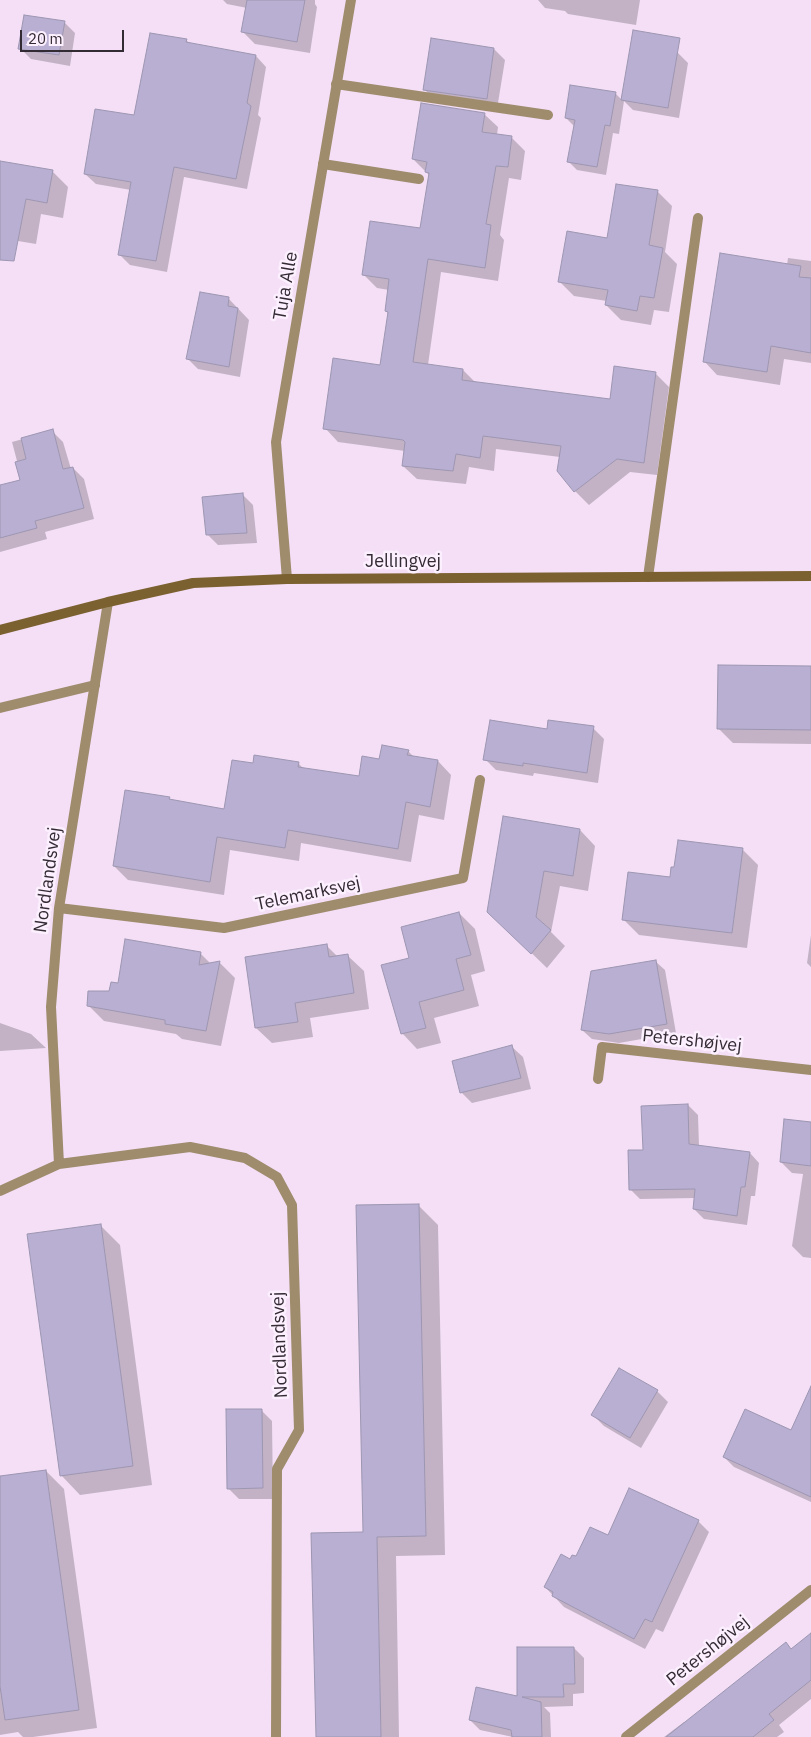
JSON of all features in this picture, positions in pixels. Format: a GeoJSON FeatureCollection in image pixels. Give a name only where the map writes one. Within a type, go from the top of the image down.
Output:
{"type":"FeatureCollection","features":[{"type":"Feature","properties":{"kind":"main road","name":"Jellingvej"},"geometry":{"type":"LineString","coordinates":[[0,630],[108,602],[193,583],[287,579],[811,576]]}},
{"type":"Feature","properties":{"kind":"street","name":"Tuja Alle"},"geometry":{"type":"LineString","coordinates":[[287,579],[276,442],[350,0]]}},
{"type":"Feature","properties":{"kind":"street"},"geometry":{"type":"LineString","coordinates":[[336,84],[548,115]]}},
{"type":"Feature","properties":{"kind":"street"},"geometry":{"type":"LineString","coordinates":[[323,164],[418,179]]}},
{"type":"Feature","properties":{"kind":"street"},"geometry":{"type":"LineString","coordinates":[[648,576],[698,218]]}},
{"type":"Feature","properties":{"kind":"street","name":"Nordlandsvej"},"geometry":{"type":"LineString","coordinates":[[59,1164],[51,1007],[59,908],[108,602]]}},
{"type":"Feature","properties":{"kind":"street"},"geometry":{"type":"LineString","coordinates":[[0,708],[95,685]]}},
{"type":"Feature","properties":{"kind":"street","name":"Telemarksvej"},"geometry":{"type":"LineString","coordinates":[[59,908],[224,928],[463,878],[480,780]]}},
{"type":"Feature","properties":{"kind":"street","name":"Petershøjvej"},"geometry":{"type":"LineString","coordinates":[[598,1079],[602,1047],[811,1070]]}},
{"type":"Feature","properties":{"kind":"street","name":"Nordlandsvej"},"geometry":{"type":"LineString","coordinates":[[0,1191],[59,1164],[190,1147],[245,1158],[277,1177],[292,1205],[299,1430],[277,1470],[276,1737]]}},
{"type":"Feature","properties":{"kind":"street","name":"Petershøjvej"},"geometry":{"type":"LineString","coordinates":[[626,1737],[811,1590]]}},
{"type":"Feature","properties":{"kind":"building"},"geometry":{"type":"Polygon","coordinates":[[[247,0],[305,0],[297,42],[241,32],[247,0]]]}},
{"type":"Feature","properties":{"kind":"building"},"geometry":{"type":"Polygon","coordinates":[[[24,15],[65,21],[59,55],[18,49],[24,15]]]}},
{"type":"Feature","properties":{"kind":"building"},"geometry":{"type":"Polygon","coordinates":[[[633,30],[680,38],[668,108],[621,100],[633,30]]]}},
{"type":"Feature","properties":{"kind":"building"},"geometry":{"type":"Polygon","coordinates":[[[150,33],[187,39],[186,42],[256,55],[247,103],[251,106],[236,179],[174,167],[156,261],[118,255],[131,182],[84,174],[95,109],[134,115],[150,33]]]}},
{"type":"Feature","properties":{"kind":"building"},"geometry":{"type":"Polygon","coordinates":[[[431,38],[494,48],[487,99],[423,90],[431,38]]]}},
{"type":"Feature","properties":{"kind":"building"},"geometry":{"type":"Polygon","coordinates":[[[570,85],[616,92],[610,126],[605,125],[597,167],[567,162],[575,120],[565,118],[570,85]]]}},
{"type":"Feature","properties":{"kind":"building"},"geometry":{"type":"Polygon","coordinates":[[[421,103],[485,113],[482,132],[512,136],[508,167],[496,166],[486,224],[491,225],[485,268],[428,259],[413,362],[463,369],[462,380],[610,399],[614,366],[656,372],[644,463],[617,459],[574,492],[557,471],[561,446],[483,436],[480,458],[456,454],[453,471],[402,466],[405,442],[403,440],[323,429],[333,358],[380,365],[388,312],[385,311],[389,279],[362,275],[370,221],[420,228],[429,173],[425,172],[427,162],[412,159],[421,103]]]}},
{"type":"Feature","properties":{"kind":"building"},"geometry":{"type":"Polygon","coordinates":[[[0,161],[53,170],[47,203],[26,199],[14,261],[0,260],[0,161]]]}},
{"type":"Feature","properties":{"kind":"building"},"geometry":{"type":"Polygon","coordinates":[[[616,184],[658,190],[649,245],[663,248],[654,298],[640,296],[637,311],[605,305],[608,290],[558,282],[567,231],[607,238],[616,184]]]}},
{"type":"Feature","properties":{"kind":"building"},"geometry":{"type":"Polygon","coordinates":[[[720,253],[801,266],[799,277],[811,278],[811,353],[771,346],[767,372],[703,362],[720,253]]]}},
{"type":"Feature","properties":{"kind":"building"},"geometry":{"type":"Polygon","coordinates":[[[200,292],[229,297],[228,306],[238,308],[229,367],[186,359],[200,292]]]}},
{"type":"Feature","properties":{"kind":"building"},"geometry":{"type":"Polygon","coordinates":[[[53,429],[63,469],[73,467],[84,508],[35,521],[37,528],[0,538],[0,485],[20,480],[15,462],[26,459],[21,438],[53,429]]]}},
{"type":"Feature","properties":{"kind":"building"},"geometry":{"type":"Polygon","coordinates":[[[243,493],[247,533],[206,535],[202,497],[243,493]]]}},
{"type":"Feature","properties":{"kind":"building"},"geometry":{"type":"Polygon","coordinates":[[[718,665],[811,666],[811,730],[717,729],[718,665]]]}},
{"type":"Feature","properties":{"kind":"building"},"geometry":{"type":"Polygon","coordinates":[[[490,720],[547,729],[548,720],[594,726],[587,773],[523,763],[523,766],[483,760],[490,720]]]}},
{"type":"Feature","properties":{"kind":"building"},"geometry":{"type":"Polygon","coordinates":[[[382,745],[409,750],[407,755],[438,760],[430,807],[406,802],[398,849],[288,830],[285,848],[217,837],[210,882],[113,866],[125,790],[170,797],[169,799],[224,809],[232,760],[253,763],[254,755],[299,762],[298,767],[359,776],[362,756],[379,759],[382,745]]]}},
{"type":"Feature","properties":{"kind":"building"},"geometry":{"type":"Polygon","coordinates":[[[503,816],[580,829],[573,876],[544,871],[536,917],[551,930],[531,954],[487,912],[503,816]]]}},
{"type":"Feature","properties":{"kind":"building"},"geometry":{"type":"Polygon","coordinates":[[[678,840],[743,848],[732,933],[622,920],[628,872],[670,877],[671,867],[674,867],[678,840]]]}},
{"type":"Feature","properties":{"kind":"building"},"geometry":{"type":"Polygon","coordinates":[[[459,912],[471,955],[456,959],[464,990],[419,1002],[426,1028],[401,1034],[381,965],[409,958],[401,927],[459,912]]]}},
{"type":"Feature","properties":{"kind":"building"},"geometry":{"type":"Polygon","coordinates":[[[125,939],[201,952],[199,965],[220,961],[206,1031],[165,1024],[165,1020],[87,1006],[88,991],[109,991],[111,982],[118,983],[125,939]]]}},
{"type":"Feature","properties":{"kind":"building"},"geometry":{"type":"Polygon","coordinates":[[[327,944],[329,957],[348,954],[354,993],[295,1003],[298,1022],[255,1028],[245,957],[327,944]]]}},
{"type":"Feature","properties":{"kind":"building"},"geometry":{"type":"Polygon","coordinates":[[[656,960],[667,1024],[609,1034],[581,1030],[591,971],[656,960]]]}},
{"type":"Feature","properties":{"kind":"building"},"geometry":{"type":"Polygon","coordinates":[[[512,1045],[521,1078],[460,1093],[452,1061],[512,1045]]]}},
{"type":"Feature","properties":{"kind":"building"},"geometry":{"type":"Polygon","coordinates":[[[688,1104],[689,1144],[750,1152],[745,1187],[741,1187],[737,1216],[693,1209],[695,1189],[629,1190],[628,1150],[643,1150],[641,1106],[688,1104]]]}},
{"type":"Feature","properties":{"kind":"building"},"geometry":{"type":"Polygon","coordinates":[[[784,1119],[811,1122],[811,1166],[780,1162],[784,1119]]]}},
{"type":"Feature","properties":{"kind":"building"},"geometry":{"type":"Polygon","coordinates":[[[419,1204],[426,1536],[377,1537],[381,1737],[316,1737],[311,1533],[363,1532],[356,1205],[419,1204]]]}},
{"type":"Feature","properties":{"kind":"building"},"geometry":{"type":"Polygon","coordinates":[[[101,1224],[133,1466],[60,1476],[27,1234],[101,1224]]]}},
{"type":"Feature","properties":{"kind":"building"},"geometry":{"type":"Polygon","coordinates":[[[619,1368],[658,1390],[630,1438],[591,1415],[619,1368]]]}},
{"type":"Feature","properties":{"kind":"building"},"geometry":{"type":"Polygon","coordinates":[[[811,1386],[811,1497],[723,1457],[745,1409],[791,1430],[811,1386]]]}},
{"type":"Feature","properties":{"kind":"building"},"geometry":{"type":"Polygon","coordinates":[[[226,1409],[262,1409],[263,1488],[227,1489],[226,1409]]]}},
{"type":"Feature","properties":{"kind":"building"},"geometry":{"type":"Polygon","coordinates":[[[46,1470],[79,1710],[5,1720],[0,1686],[0,1476],[46,1470]]]}},
{"type":"Feature","properties":{"kind":"building"},"geometry":{"type":"Polygon","coordinates":[[[629,1488],[699,1520],[652,1622],[645,1619],[634,1639],[552,1596],[553,1592],[544,1587],[561,1554],[570,1559],[572,1555],[576,1556],[590,1527],[608,1535],[629,1488]]]}},
{"type":"Feature","properties":{"kind":"building"},"geometry":{"type":"Polygon","coordinates":[[[811,1633],[811,1680],[769,1714],[774,1720],[753,1737],[666,1737],[786,1642],[791,1649],[811,1633]]]}},
{"type":"Feature","properties":{"kind":"building"},"geometry":{"type":"Polygon","coordinates":[[[517,1647],[574,1647],[575,1684],[563,1684],[564,1697],[522,1697],[541,1702],[542,1737],[512,1737],[511,1730],[469,1720],[476,1687],[517,1696],[517,1647]]]}}]}
